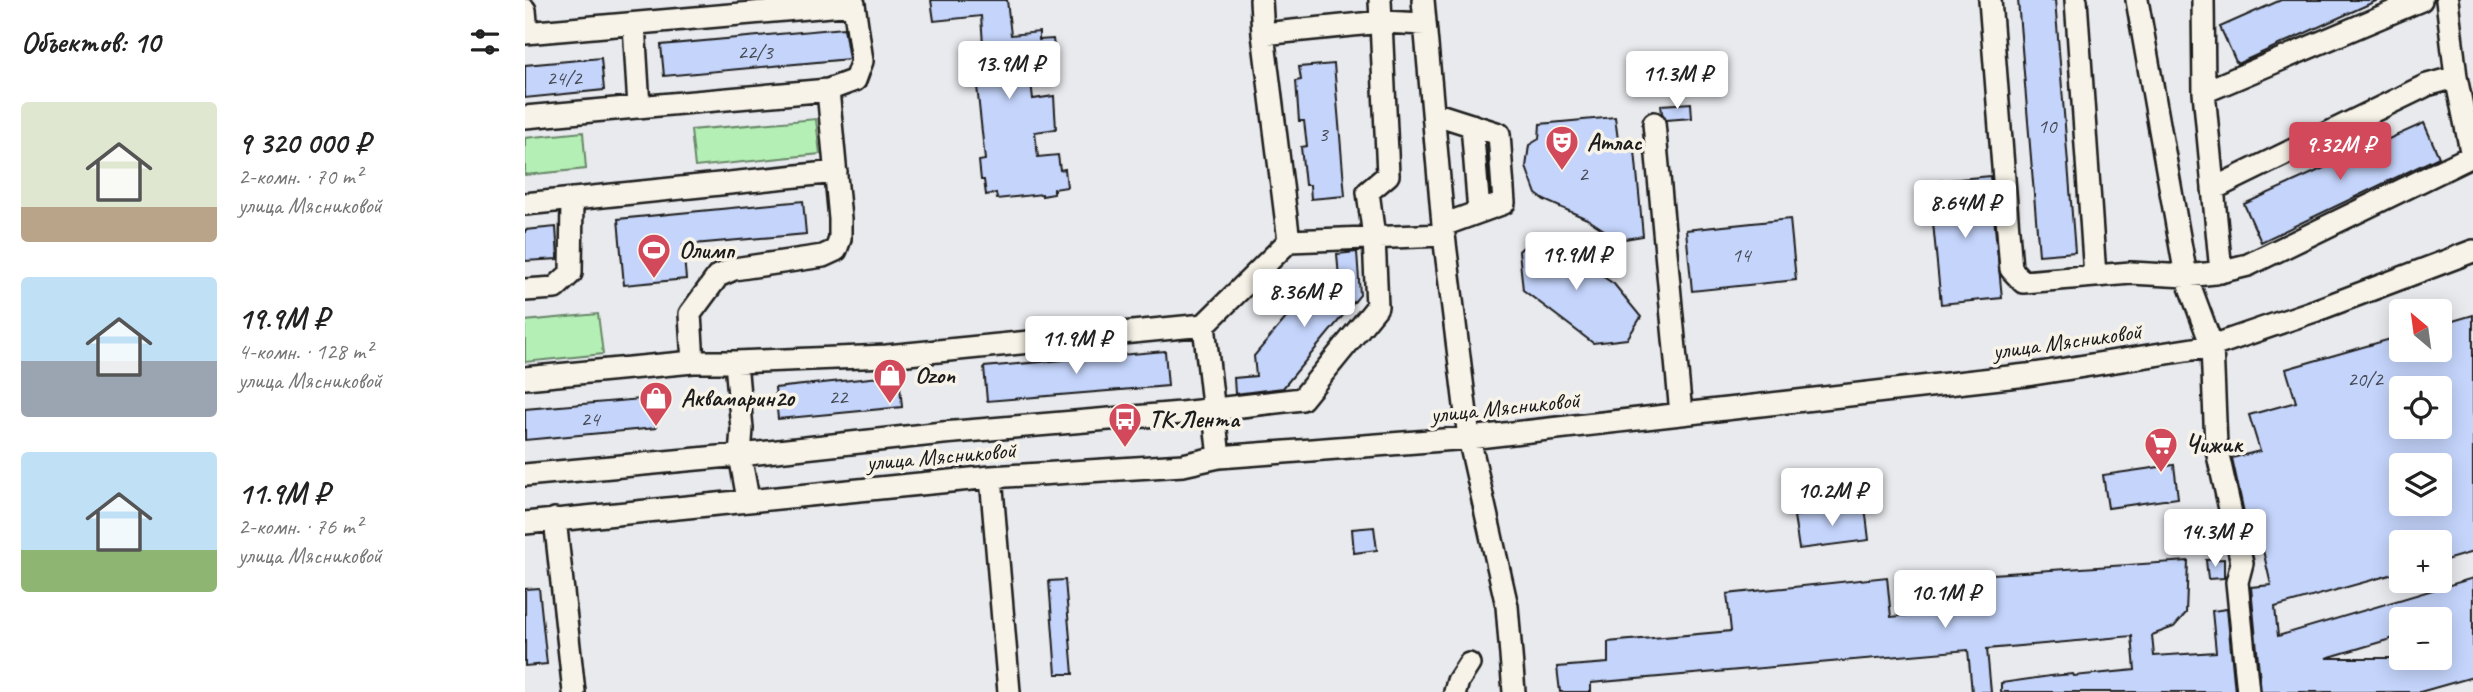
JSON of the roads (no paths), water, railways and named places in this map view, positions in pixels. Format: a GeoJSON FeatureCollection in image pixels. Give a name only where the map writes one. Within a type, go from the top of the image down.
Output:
{"type":"FeatureCollection","features":[{"type":"Feature","properties":{"kind":"street"},"geometry":{"type":"LineString","coordinates":[[1261,0],[1289,241]]}},
{"type":"Feature","properties":{"kind":"street"},"geometry":{"type":"LineString","coordinates":[[525,475],[1302,399],[1377,307],[1374,237],[1368,192],[1388,174],[1380,0]]}},
{"type":"Feature","properties":{"kind":"street"},"geometry":{"type":"LineString","coordinates":[[1423,0],[1443,230],[1469,438],[1507,606],[1514,692]]}},
{"type":"Feature","properties":{"kind":"street"},"geometry":{"type":"LineString","coordinates":[[1990,0],[2011,269],[2023,282],[2131,274],[2186,276],[2221,272],[2248,265],[2473,157],[2456,77],[2447,0]]}},
{"type":"Feature","properties":{"kind":"street"},"geometry":{"type":"LineString","coordinates":[[2076,0],[2095,276]]}},
{"type":"Feature","properties":{"kind":"street"},"geometry":{"type":"LineString","coordinates":[[2137,0],[2186,276],[2212,346],[2216,446],[2242,564],[2237,582],[2248,692]]}},
{"type":"Feature","properties":{"kind":"street"},"geometry":{"type":"LineString","coordinates":[[2203,0],[2204,92],[2221,272]]}},
{"type":"Feature","properties":{"kind":"street"},"geometry":{"type":"LineString","coordinates":[[2204,92],[2421,0]]}},
{"type":"Feature","properties":{"kind":"street"},"geometry":{"type":"LineString","coordinates":[[525,9],[526,32],[855,4],[862,61],[855,80],[828,90],[525,117]]}},
{"type":"Feature","properties":{"kind":"street"},"geometry":{"type":"LineString","coordinates":[[1263,34],[1383,22],[1425,24]]}},
{"type":"Feature","properties":{"kind":"street"},"geometry":{"type":"LineString","coordinates":[[633,24],[639,107]]}},
{"type":"Feature","properties":{"kind":"street"},"geometry":{"type":"LineString","coordinates":[[2213,189],[2427,85],[2456,77]]}},
{"type":"Feature","properties":{"kind":"street"},"geometry":{"type":"LineString","coordinates":[[693,362],[690,314],[718,276],[734,269],[823,256],[836,250],[840,239],[841,219],[828,90]]}},
{"type":"Feature","properties":{"kind":"street"},"geometry":{"type":"LineString","coordinates":[[525,377],[693,362],[887,356],[1204,325],[1289,241],[1443,230],[1479,212],[1472,125],[1433,113]]}},
{"type":"Feature","properties":{"kind":"street"},"geometry":{"type":"LineString","coordinates":[[1654,123],[1681,414]]}},
{"type":"Feature","properties":{"kind":"street"},"geometry":{"type":"LineString","coordinates":[[525,204],[836,172]]}},
{"type":"Feature","properties":{"kind":"street"},"geometry":{"type":"LineString","coordinates":[[525,290],[555,288],[571,273],[572,199]]}},
{"type":"Feature","properties":{"kind":"street","name":"улица Мясниковой"},"geometry":{"type":"LineString","coordinates":[[525,523],[991,477],[1183,465],[1219,457],[1469,438],[2027,375],[2212,346],[2318,310],[2473,251]]}},
{"type":"Feature","properties":{"kind":"street"},"geometry":{"type":"LineString","coordinates":[[1204,325],[1219,457]]}},
{"type":"Feature","properties":{"kind":"street"},"geometry":{"type":"LineString","coordinates":[[736,362],[742,429],[740,455],[748,499]]}},
{"type":"Feature","properties":{"kind":"street"},"geometry":{"type":"LineString","coordinates":[[991,477],[1009,692]]}},
{"type":"Feature","properties":{"kind":"street"},"geometry":{"type":"LineString","coordinates":[[555,519],[574,692]]}},
{"type":"Feature","properties":{"kind":"street"},"geometry":{"type":"LineString","coordinates":[[1455,692],[1458,681],[1469,664]]}},
{"type":"Feature","properties":{"kind":"place","name":"Атлас"},"geometry":{"type":"Point","coordinates":[1562,172]}},
{"type":"Feature","properties":{"kind":"place","name":"Олимп"},"geometry":{"type":"Point","coordinates":[654,280]}},
{"type":"Feature","properties":{"kind":"place","name":"Ozon"},"geometry":{"type":"Point","coordinates":[890,405]}},
{"type":"Feature","properties":{"kind":"place","name":"Аквамарин2о"},"geometry":{"type":"Point","coordinates":[656,428]}},
{"type":"Feature","properties":{"kind":"place","name":"ТК Лента"},"geometry":{"type":"Point","coordinates":[1125,449]}},
{"type":"Feature","properties":{"kind":"place","name":"Чижик"},"geometry":{"type":"Point","coordinates":[2161,474]}}]}
